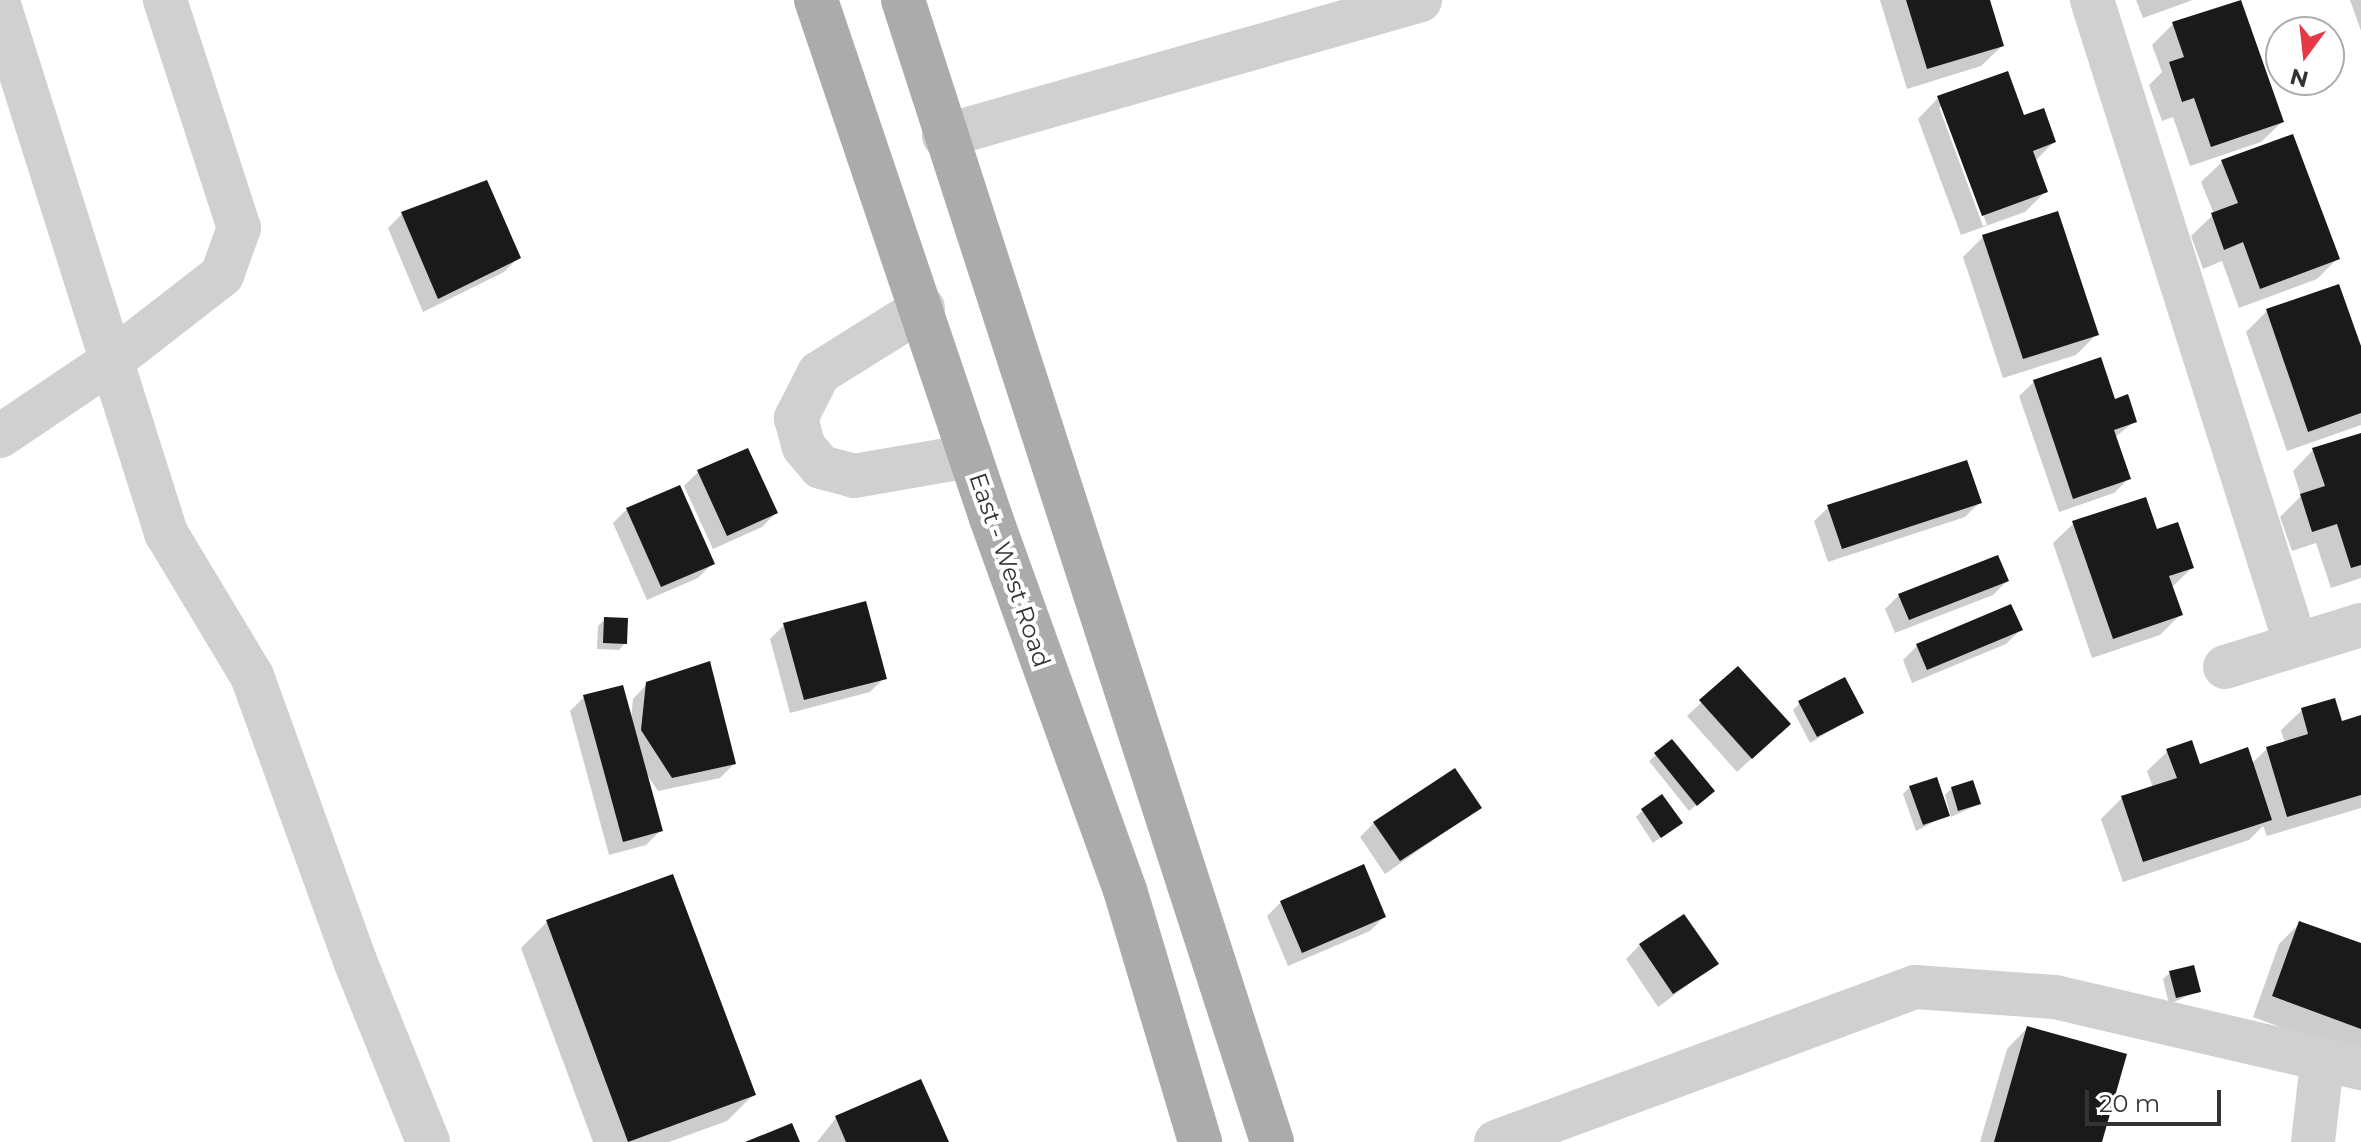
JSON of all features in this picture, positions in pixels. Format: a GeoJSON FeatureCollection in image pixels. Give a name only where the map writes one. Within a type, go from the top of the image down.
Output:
{"type":"FeatureCollection","features":[{"type":"Feature","properties":{"kind":"main road","name":"East - West Road"},"geometry":{"type":"LineString","coordinates":[[816,0],[923,308],[970,456],[1125,890],[1200,1142]]}},
{"type":"Feature","properties":{"kind":"main road"},"geometry":{"type":"LineString","coordinates":[[903,0],[944,136],[1272,1142]]}},
{"type":"Feature","properties":{"kind":"street"},"geometry":{"type":"LineString","coordinates":[[0,436],[110,362],[222,275],[239,228],[165,0]]}},
{"type":"Feature","properties":{"kind":"street"},"geometry":{"type":"LineString","coordinates":[[944,136],[1420,0]]}},
{"type":"Feature","properties":{"kind":"street"},"geometry":{"type":"LineString","coordinates":[[2092,0],[2296,645]]}},
{"type":"Feature","properties":{"kind":"street"},"geometry":{"type":"LineString","coordinates":[[0,8],[166,533],[252,676],[355,961],[428,1142]]}},
{"type":"Feature","properties":{"kind":"street"},"geometry":{"type":"LineString","coordinates":[[923,308],[819,373],[796,418],[804,447],[821,467],[854,476],[970,456]]}},
{"type":"Feature","properties":{"kind":"street"},"geometry":{"type":"LineString","coordinates":[[2225,667],[2361,625]]}},
{"type":"Feature","properties":{"kind":"street"},"geometry":{"type":"LineString","coordinates":[[1496,1142],[1915,987],[2055,997],[2342,1066],[2313,1142]]}},
{"type":"Feature","properties":{"kind":"building"},"geometry":{"type":"Polygon","coordinates":[[[1906,0],[1990,0],[2004,46],[1927,69],[1906,0]]]}},
{"type":"Feature","properties":{"kind":"building"},"geometry":{"type":"Polygon","coordinates":[[[2241,0],[2265,68],[2265,96],[2275,96],[2284,122],[2211,147],[2194,98],[2182,102],[2169,62],[2184,57],[2172,22],[2241,0]]]}},
{"type":"Feature","properties":{"kind":"building"},"geometry":{"type":"Polygon","coordinates":[[[2008,71],[2024,115],[2044,108],[2056,142],[2033,151],[2048,192],[1982,216],[1937,96],[2008,71]]]}},
{"type":"Feature","properties":{"kind":"building"},"geometry":{"type":"Polygon","coordinates":[[[2293,134],[2340,259],[2260,289],[2243,242],[2224,250],[2211,213],[2238,203],[2221,160],[2293,134]]]}},
{"type":"Feature","properties":{"kind":"building"},"geometry":{"type":"Polygon","coordinates":[[[487,180],[521,258],[438,299],[401,212],[487,180]]]}},
{"type":"Feature","properties":{"kind":"building"},"geometry":{"type":"Polygon","coordinates":[[[2058,211],[2099,335],[2023,359],[1982,235],[2058,211]]]}},
{"type":"Feature","properties":{"kind":"building"},"geometry":{"type":"Polygon","coordinates":[[[2339,284],[2361,346],[2361,413],[2308,432],[2266,309],[2339,284]]]}},
{"type":"Feature","properties":{"kind":"building"},"geometry":{"type":"Polygon","coordinates":[[[2101,357],[2115,399],[2128,394],[2137,422],[2114,430],[2131,479],[2073,499],[2033,380],[2101,357]]]}},
{"type":"Feature","properties":{"kind":"building"},"geometry":{"type":"Polygon","coordinates":[[[2361,433],[2361,565],[2351,568],[2337,524],[2312,532],[2300,494],[2325,486],[2312,448],[2361,433]]]}},
{"type":"Feature","properties":{"kind":"building"},"geometry":{"type":"Polygon","coordinates":[[[748,448],[778,513],[727,536],[697,470],[748,448]]]}},
{"type":"Feature","properties":{"kind":"building"},"geometry":{"type":"Polygon","coordinates":[[[1967,460],[1982,503],[1842,549],[1827,505],[1967,460]]]}},
{"type":"Feature","properties":{"kind":"building"},"geometry":{"type":"Polygon","coordinates":[[[680,485],[715,564],[661,587],[626,508],[680,485]]]}},
{"type":"Feature","properties":{"kind":"building"},"geometry":{"type":"Polygon","coordinates":[[[2146,497],[2157,529],[2178,522],[2194,568],[2169,576],[2183,615],[2113,639],[2072,521],[2146,497]]]}},
{"type":"Feature","properties":{"kind":"building"},"geometry":{"type":"Polygon","coordinates":[[[1998,555],[2009,581],[1909,620],[1898,594],[1998,555]]]}},
{"type":"Feature","properties":{"kind":"building"},"geometry":{"type":"Polygon","coordinates":[[[866,601],[887,679],[804,700],[783,623],[866,601]]]}},
{"type":"Feature","properties":{"kind":"building"},"geometry":{"type":"Polygon","coordinates":[[[2011,604],[2023,630],[1927,670],[1916,644],[2011,604]]]}},
{"type":"Feature","properties":{"kind":"building"},"geometry":{"type":"Polygon","coordinates":[[[604,617],[628,618],[627,644],[603,643],[604,617]]]}},
{"type":"Feature","properties":{"kind":"building"},"geometry":{"type":"Polygon","coordinates":[[[710,661],[736,764],[672,778],[641,730],[646,682],[710,661]]]}},
{"type":"Feature","properties":{"kind":"building"},"geometry":{"type":"Polygon","coordinates":[[[1738,666],[1791,724],[1752,759],[1699,700],[1738,666]]]}},
{"type":"Feature","properties":{"kind":"building"},"geometry":{"type":"Polygon","coordinates":[[[1845,677],[1864,713],[1817,737],[1798,701],[1845,677]]]}},
{"type":"Feature","properties":{"kind":"building"},"geometry":{"type":"Polygon","coordinates":[[[623,685],[663,831],[623,842],[583,695],[623,685]]]}},
{"type":"Feature","properties":{"kind":"building"},"geometry":{"type":"Polygon","coordinates":[[[2335,698],[2342,721],[2361,715],[2361,795],[2287,817],[2266,747],[2308,734],[2301,708],[2335,698]]]}},
{"type":"Feature","properties":{"kind":"building"},"geometry":{"type":"Polygon","coordinates":[[[1672,739],[1715,791],[1697,806],[1654,753],[1672,739]]]}},
{"type":"Feature","properties":{"kind":"building"},"geometry":{"type":"Polygon","coordinates":[[[2192,740],[2200,764],[2248,747],[2272,820],[2143,862],[2121,796],[2177,778],[2166,749],[2192,740]]]}},
{"type":"Feature","properties":{"kind":"building"},"geometry":{"type":"Polygon","coordinates":[[[1455,768],[1482,808],[1400,861],[1373,822],[1455,768]]]}},
{"type":"Feature","properties":{"kind":"building"},"geometry":{"type":"Polygon","coordinates":[[[1937,777],[1950,816],[1923,825],[1909,786],[1937,777]]]}},
{"type":"Feature","properties":{"kind":"building"},"geometry":{"type":"Polygon","coordinates":[[[1973,780],[1981,804],[1958,811],[1951,787],[1973,780]]]}},
{"type":"Feature","properties":{"kind":"building"},"geometry":{"type":"Polygon","coordinates":[[[1662,794],[1683,823],[1661,838],[1641,809],[1662,794]]]}},
{"type":"Feature","properties":{"kind":"building"},"geometry":{"type":"Polygon","coordinates":[[[1364,864],[1386,917],[1302,953],[1280,901],[1364,864]]]}},
{"type":"Feature","properties":{"kind":"building"},"geometry":{"type":"Polygon","coordinates":[[[673,874],[756,1095],[628,1142],[546,920],[673,874]]]}},
{"type":"Feature","properties":{"kind":"building"},"geometry":{"type":"Polygon","coordinates":[[[1684,914],[1719,964],[1673,994],[1639,944],[1684,914]]]}},
{"type":"Feature","properties":{"kind":"building"},"geometry":{"type":"Polygon","coordinates":[[[2299,921],[2361,943],[2361,1029],[2272,996],[2299,921]]]}},
{"type":"Feature","properties":{"kind":"building"},"geometry":{"type":"Polygon","coordinates":[[[2194,965],[2201,992],[2176,998],[2169,971],[2194,965]]]}},
{"type":"Feature","properties":{"kind":"building"},"geometry":{"type":"Polygon","coordinates":[[[2027,1026],[2127,1054],[2102,1142],[1994,1142],[2027,1026]]]}},
{"type":"Feature","properties":{"kind":"building"},"geometry":{"type":"Polygon","coordinates":[[[921,1079],[949,1142],[846,1142],[835,1116],[921,1079]]]}},
{"type":"Feature","properties":{"kind":"building"},"geometry":{"type":"Polygon","coordinates":[[[792,1123],[800,1142],[745,1142],[792,1123]]]}}]}
